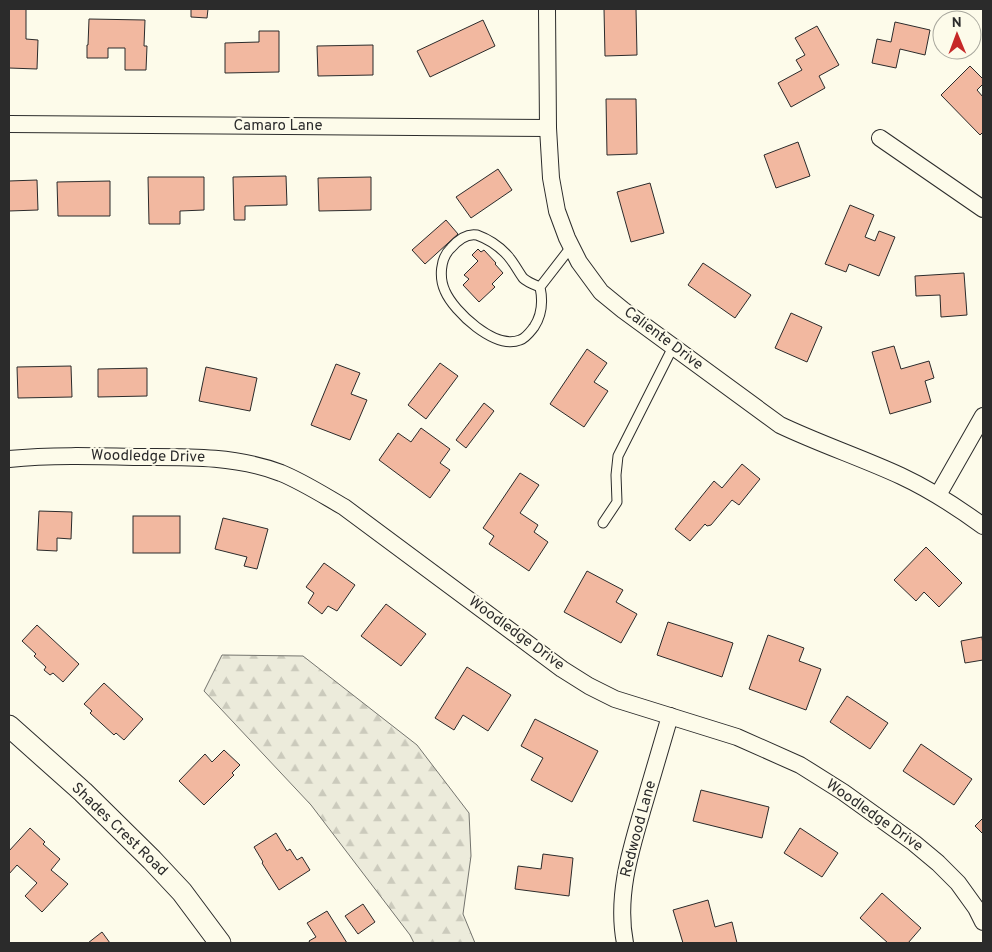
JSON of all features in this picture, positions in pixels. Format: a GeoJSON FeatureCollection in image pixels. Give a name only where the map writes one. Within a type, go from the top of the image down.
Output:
{"type":"FeatureCollection","features":[{"type":"Feature","properties":{"kind":"street","name":"Caliente Drive"},"geometry":{"type":"LineString","coordinates":[[547,9],[548,128],[551,178],[557,210],[571,247],[579,262],[601,292],[780,425],[804,437],[901,476],[938,495],[983,526]]}},
{"type":"Feature","properties":{"kind":"street","name":"Camaro Lane"},"geometry":{"type":"LineString","coordinates":[[9,124],[548,128]]}},
{"type":"Feature","properties":{"kind":"street"},"geometry":{"type":"LineString","coordinates":[[880,138],[983,209]]}},
{"type":"Feature","properties":{"kind":"street"},"geometry":{"type":"LineString","coordinates":[[938,495],[983,416]]}},
{"type":"Feature","properties":{"kind":"street","name":"Woodledge Drive"},"geometry":{"type":"LineString","coordinates":[[9,459],[36,456],[193,457],[222,459],[279,473],[310,486],[344,507],[562,669],[589,686],[615,700],[737,738],[800,765],[844,792],[914,842],[938,863],[958,884],[976,908],[983,922]]}},
{"type":"Feature","properties":{"kind":"street","name":"Redwood Lane"},"geometry":{"type":"LineString","coordinates":[[625,943],[622,908],[628,862],[670,716]]}},
{"type":"Feature","properties":{"kind":"street","name":"Shades Crest Road"},"geometry":{"type":"LineString","coordinates":[[9,726],[83,792],[152,860],[182,892],[220,943]]}},
{"type":"Feature","properties":{"kind":"lane"},"geometry":{"type":"LineString","coordinates":[[540,287],[525,280],[508,256],[486,239],[474,234],[457,241],[446,252],[443,261],[442,277],[444,290],[452,304],[471,324],[495,338],[510,341],[520,340],[530,333],[537,323],[542,305],[540,287],[571,247]]}},
{"type":"Feature","properties":{"kind":"lane"},"geometry":{"type":"LineString","coordinates":[[604,523],[617,502],[616,474],[618,456],[674,347]]}},
{"type":"Feature","properties":{"kind":"green space"},"geometry":{"type":"Polygon","coordinates":[[[222,655],[303,656],[417,745],[469,813],[471,856],[463,914],[475,943],[414,943],[410,935],[311,805],[204,691],[222,655]]]}},
{"type":"Feature","properties":{"kind":"building"},"geometry":{"type":"Polygon","coordinates":[[[9,9],[26,9],[26,39],[38,40],[37,69],[9,68],[9,9]]]}},
{"type":"Feature","properties":{"kind":"building"},"geometry":{"type":"Polygon","coordinates":[[[191,9],[208,9],[207,18],[191,17],[191,9]]]}},
{"type":"Feature","properties":{"kind":"building"},"geometry":{"type":"Polygon","coordinates":[[[604,9],[636,9],[637,55],[605,56],[604,9]]]}},
{"type":"Feature","properties":{"kind":"building"},"geometry":{"type":"Polygon","coordinates":[[[89,19],[145,20],[144,46],[147,46],[146,70],[125,70],[125,48],[108,48],[108,58],[87,58],[89,19]]]}},
{"type":"Feature","properties":{"kind":"building"},"geometry":{"type":"Polygon","coordinates":[[[483,20],[495,46],[430,77],[417,51],[483,20]]]}},
{"type":"Feature","properties":{"kind":"building"},"geometry":{"type":"Polygon","coordinates":[[[895,22],[930,30],[925,55],[900,49],[896,68],[872,63],[877,39],[891,42],[895,22]]]}},
{"type":"Feature","properties":{"kind":"building"},"geometry":{"type":"Polygon","coordinates":[[[817,26],[839,65],[819,76],[825,88],[791,107],[778,83],[802,70],[796,60],[805,55],[795,38],[817,26]]]}},
{"type":"Feature","properties":{"kind":"building"},"geometry":{"type":"Polygon","coordinates":[[[259,31],[279,31],[279,72],[225,73],[225,43],[259,42],[259,31]]]}},
{"type":"Feature","properties":{"kind":"building"},"geometry":{"type":"Polygon","coordinates":[[[373,45],[373,75],[318,76],[317,46],[373,45]]]}},
{"type":"Feature","properties":{"kind":"building"},"geometry":{"type":"Polygon","coordinates":[[[970,66],[983,79],[983,84],[977,90],[983,97],[983,132],[980,135],[941,95],[970,66]]]}},
{"type":"Feature","properties":{"kind":"building"},"geometry":{"type":"Polygon","coordinates":[[[606,99],[636,99],[637,154],[607,155],[606,99]]]}},
{"type":"Feature","properties":{"kind":"building"},"geometry":{"type":"Polygon","coordinates":[[[798,142],[810,176],[776,188],[764,155],[798,142]]]}},
{"type":"Feature","properties":{"kind":"building"},"geometry":{"type":"Polygon","coordinates":[[[498,169],[512,190],[471,218],[456,197],[498,169]]]}},
{"type":"Feature","properties":{"kind":"building"},"geometry":{"type":"Polygon","coordinates":[[[286,176],[287,205],[245,206],[245,220],[234,220],[233,177],[286,176]]]}},
{"type":"Feature","properties":{"kind":"building"},"geometry":{"type":"Polygon","coordinates":[[[148,177],[204,177],[204,210],[180,211],[180,224],[149,224],[148,177]]]}},
{"type":"Feature","properties":{"kind":"building"},"geometry":{"type":"Polygon","coordinates":[[[371,177],[371,210],[319,211],[318,178],[371,177]]]}},
{"type":"Feature","properties":{"kind":"building"},"geometry":{"type":"Polygon","coordinates":[[[37,180],[38,210],[9,211],[9,181],[37,180]]]}},
{"type":"Feature","properties":{"kind":"building"},"geometry":{"type":"Polygon","coordinates":[[[110,181],[110,216],[58,216],[57,182],[110,181]]]}},
{"type":"Feature","properties":{"kind":"building"},"geometry":{"type":"Polygon","coordinates":[[[650,183],[664,233],[631,242],[617,192],[650,183]]]}},
{"type":"Feature","properties":{"kind":"building"},"geometry":{"type":"Polygon","coordinates":[[[850,205],[874,215],[865,237],[875,241],[879,231],[895,237],[879,276],[849,264],[846,272],[825,264],[850,205]]]}},
{"type":"Feature","properties":{"kind":"building"},"geometry":{"type":"Polygon","coordinates":[[[446,220],[458,234],[425,264],[412,250],[446,220]]]}},
{"type":"Feature","properties":{"kind":"building"},"geometry":{"type":"Polygon","coordinates":[[[478,249],[481,252],[484,250],[503,273],[492,284],[495,287],[479,302],[463,285],[469,279],[464,275],[478,261],[472,255],[478,249]]]}},
{"type":"Feature","properties":{"kind":"building"},"geometry":{"type":"Polygon","coordinates":[[[703,263],[751,295],[735,318],[688,285],[703,263]]]}},
{"type":"Feature","properties":{"kind":"building"},"geometry":{"type":"Polygon","coordinates":[[[964,273],[967,315],[941,317],[940,295],[916,296],[915,276],[964,273]]]}},
{"type":"Feature","properties":{"kind":"building"},"geometry":{"type":"Polygon","coordinates":[[[791,313],[822,327],[807,362],[775,348],[791,313]]]}},
{"type":"Feature","properties":{"kind":"building"},"geometry":{"type":"Polygon","coordinates":[[[894,346],[901,369],[929,361],[934,378],[925,381],[931,402],[890,414],[872,352],[894,346]]]}},
{"type":"Feature","properties":{"kind":"building"},"geometry":{"type":"Polygon","coordinates":[[[587,349],[607,363],[594,382],[608,391],[584,427],[550,404],[587,349]]]}},
{"type":"Feature","properties":{"kind":"building"},"geometry":{"type":"Polygon","coordinates":[[[440,363],[458,376],[426,419],[408,405],[440,363]]]}},
{"type":"Feature","properties":{"kind":"building"},"geometry":{"type":"Polygon","coordinates":[[[336,364],[360,373],[351,394],[367,400],[350,440],[311,425],[336,364]]]}},
{"type":"Feature","properties":{"kind":"building"},"geometry":{"type":"Polygon","coordinates":[[[71,366],[72,397],[18,398],[17,367],[71,366]]]}},
{"type":"Feature","properties":{"kind":"building"},"geometry":{"type":"Polygon","coordinates":[[[206,367],[257,378],[250,411],[199,401],[206,367]]]}},
{"type":"Feature","properties":{"kind":"building"},"geometry":{"type":"Polygon","coordinates":[[[147,368],[147,396],[98,397],[98,369],[147,368]]]}},
{"type":"Feature","properties":{"kind":"building"},"geometry":{"type":"Polygon","coordinates":[[[484,403],[494,411],[466,448],[456,440],[484,403]]]}},
{"type":"Feature","properties":{"kind":"building"},"geometry":{"type":"Polygon","coordinates":[[[421,428],[450,449],[440,463],[450,470],[430,498],[379,460],[398,433],[411,442],[421,428]]]}},
{"type":"Feature","properties":{"kind":"building"},"geometry":{"type":"Polygon","coordinates":[[[742,464],[760,479],[739,505],[732,500],[711,525],[707,526],[705,524],[690,541],[675,529],[714,481],[722,488],[742,464]]]}},
{"type":"Feature","properties":{"kind":"building"},"geometry":{"type":"Polygon","coordinates":[[[520,473],[539,485],[520,513],[538,525],[534,532],[548,542],[529,571],[489,544],[494,536],[483,528],[520,473]]]}},
{"type":"Feature","properties":{"kind":"building"},"geometry":{"type":"Polygon","coordinates":[[[39,511],[72,512],[71,539],[57,538],[57,551],[37,550],[39,511]]]}},
{"type":"Feature","properties":{"kind":"building"},"geometry":{"type":"Polygon","coordinates":[[[133,516],[180,516],[180,553],[133,553],[133,516]]]}},
{"type":"Feature","properties":{"kind":"building"},"geometry":{"type":"Polygon","coordinates":[[[223,518],[268,529],[257,569],[244,566],[247,557],[215,549],[223,518]]]}},
{"type":"Feature","properties":{"kind":"building"},"geometry":{"type":"Polygon","coordinates":[[[926,547],[962,583],[939,607],[924,592],[916,601],[894,580],[926,547]]]}},
{"type":"Feature","properties":{"kind":"building"},"geometry":{"type":"Polygon","coordinates":[[[324,563],[355,585],[337,611],[328,606],[322,614],[308,603],[314,593],[306,587],[324,563]]]}},
{"type":"Feature","properties":{"kind":"building"},"geometry":{"type":"Polygon","coordinates":[[[587,571],[623,590],[616,602],[637,614],[621,643],[564,612],[587,571]]]}},
{"type":"Feature","properties":{"kind":"building"},"geometry":{"type":"Polygon","coordinates":[[[386,604],[426,634],[401,666],[361,636],[386,604]]]}},
{"type":"Feature","properties":{"kind":"building"},"geometry":{"type":"Polygon","coordinates":[[[668,622],[733,643],[722,677],[657,655],[668,622]]]}},
{"type":"Feature","properties":{"kind":"building"},"geometry":{"type":"Polygon","coordinates":[[[37,625],[79,664],[63,682],[53,673],[50,675],[44,670],[46,667],[22,641],[37,625]]]}},
{"type":"Feature","properties":{"kind":"building"},"geometry":{"type":"Polygon","coordinates":[[[768,635],[804,648],[799,661],[821,669],[806,710],[749,689],[768,635]]]}},
{"type":"Feature","properties":{"kind":"building"},"geometry":{"type":"Polygon","coordinates":[[[982,637],[983,660],[965,663],[961,641],[982,637]]]}},
{"type":"Feature","properties":{"kind":"building"},"geometry":{"type":"Polygon","coordinates":[[[467,667],[511,695],[488,731],[463,715],[454,730],[435,718],[467,667]]]}},
{"type":"Feature","properties":{"kind":"building"},"geometry":{"type":"Polygon","coordinates":[[[104,683],[143,719],[124,740],[116,733],[114,735],[90,713],[92,711],[84,704],[104,683]]]}},
{"type":"Feature","properties":{"kind":"building"},"geometry":{"type":"Polygon","coordinates":[[[847,696],[888,723],[870,749],[830,722],[847,696]]]}},
{"type":"Feature","properties":{"kind":"building"},"geometry":{"type":"Polygon","coordinates":[[[535,719],[598,751],[572,802],[531,780],[543,758],[521,746],[535,719]]]}},
{"type":"Feature","properties":{"kind":"building"},"geometry":{"type":"Polygon","coordinates":[[[921,744],[972,779],[954,805],[903,771],[921,744]]]}},
{"type":"Feature","properties":{"kind":"building"},"geometry":{"type":"Polygon","coordinates":[[[224,750],[240,765],[232,773],[234,775],[204,805],[179,781],[205,754],[212,762],[224,750]]]}},
{"type":"Feature","properties":{"kind":"building"},"geometry":{"type":"Polygon","coordinates":[[[701,790],[769,807],[762,838],[693,821],[701,790]]]}},
{"type":"Feature","properties":{"kind":"building"},"geometry":{"type":"Polygon","coordinates":[[[983,818],[983,834],[975,826],[983,818]]]}},
{"type":"Feature","properties":{"kind":"building"},"geometry":{"type":"Polygon","coordinates":[[[30,828],[45,842],[43,844],[60,859],[51,870],[68,884],[42,912],[25,896],[37,883],[17,865],[9,874],[9,851],[30,828]]]}},
{"type":"Feature","properties":{"kind":"building"},"geometry":{"type":"Polygon","coordinates":[[[800,828],[838,853],[822,877],[784,853],[800,828]]]}},
{"type":"Feature","properties":{"kind":"building"},"geometry":{"type":"Polygon","coordinates":[[[276,833],[287,851],[290,849],[297,860],[302,857],[310,870],[279,890],[254,847],[276,833]]]}},
{"type":"Feature","properties":{"kind":"building"},"geometry":{"type":"Polygon","coordinates":[[[543,854],[573,858],[569,896],[515,889],[518,866],[541,869],[543,854]]]}},
{"type":"Feature","properties":{"kind":"building"},"geometry":{"type":"Polygon","coordinates":[[[882,893],[921,928],[908,943],[888,943],[860,918],[882,893]]]}},
{"type":"Feature","properties":{"kind":"building"},"geometry":{"type":"Polygon","coordinates":[[[708,900],[715,927],[732,922],[737,943],[683,943],[673,910],[708,900]]]}},
{"type":"Feature","properties":{"kind":"building"},"geometry":{"type":"Polygon","coordinates":[[[363,904],[375,922],[358,934],[345,916],[363,904]]]}},
{"type":"Feature","properties":{"kind":"building"},"geometry":{"type":"Polygon","coordinates":[[[327,911],[347,943],[310,943],[309,941],[316,937],[307,923],[327,911]]]}},
{"type":"Feature","properties":{"kind":"building"},"geometry":{"type":"Polygon","coordinates":[[[102,932],[110,943],[88,943],[102,932]]]}}]}
